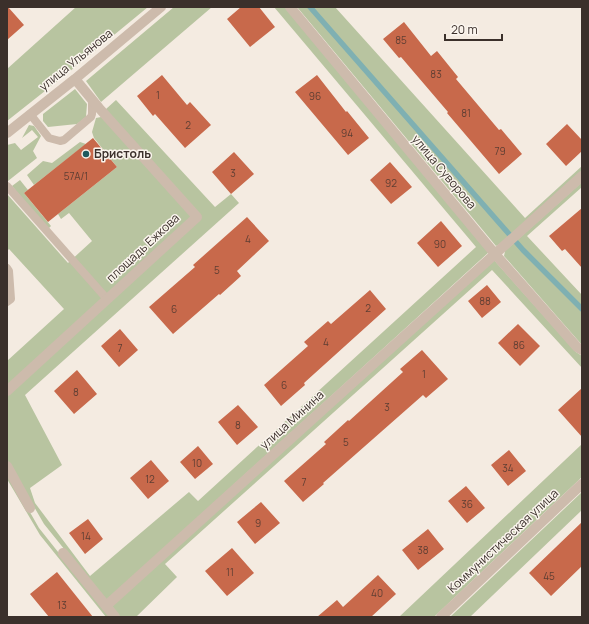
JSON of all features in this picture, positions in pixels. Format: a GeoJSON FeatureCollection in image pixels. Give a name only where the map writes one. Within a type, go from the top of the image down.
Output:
{"type":"FeatureCollection","features":[{"type":"Feature","properties":{"kind":"street","name":"улица Ульянова"},"geometry":{"type":"LineString","coordinates":[[7,133],[75,79],[161,7]]}},
{"type":"Feature","properties":{"kind":"street","name":"улица Суворова"},"geometry":{"type":"LineString","coordinates":[[290,7],[495,254],[582,350]]}},
{"type":"Feature","properties":{"kind":"street","name":"площадь Ежкова"},"geometry":{"type":"LineString","coordinates":[[7,391],[197,217],[75,79]]}},
{"type":"Feature","properties":{"kind":"street","name":"улица Минина"},"geometry":{"type":"LineString","coordinates":[[106,606],[582,176]]}},
{"type":"Feature","properties":{"kind":"street"},"geometry":{"type":"LineString","coordinates":[[7,466],[30,508]]}},
{"type":"Feature","properties":{"kind":"street","name":"Коммунистическая улица"},"geometry":{"type":"LineString","coordinates":[[441,617],[582,484]]}},
{"type":"Feature","properties":{"kind":"street"},"geometry":{"type":"LineString","coordinates":[[63,553],[115,617]]}},
{"type":"Feature","properties":{"kind":"lane"},"geometry":{"type":"LineString","coordinates":[[30,114],[49,138],[60,141],[64,140],[91,117],[92,100]]}},
{"type":"Feature","properties":{"kind":"lane"},"geometry":{"type":"LineString","coordinates":[[7,186],[107,299]]}},
{"type":"Feature","properties":{"kind":"lane"},"geometry":{"type":"LineString","coordinates":[[7,268],[10,271],[11,299],[7,302]]}},
{"type":"Feature","properties":{"kind":"green space"},"geometry":{"type":"Polygon","coordinates":[[[76,7],[148,7],[7,121],[7,69],[76,7]]]}},
{"type":"Feature","properties":{"kind":"green space"},"geometry":{"type":"Polygon","coordinates":[[[174,7],[212,7],[101,102],[86,81],[174,7]]]}},
{"type":"Feature","properties":{"kind":"green space"},"geometry":{"type":"Polygon","coordinates":[[[274,7],[285,7],[489,252],[106,601],[44,524],[7,460],[7,361],[64,309],[9,249],[7,251],[7,194],[68,263],[92,241],[69,213],[61,219],[58,214],[117,167],[94,138],[92,132],[96,118],[101,117],[106,109],[116,100],[215,207],[231,194],[239,203],[25,395],[62,465],[30,488],[35,503],[90,576],[189,492],[198,501],[476,247],[274,7]]]}},
{"type":"Feature","properties":{"kind":"green space"},"geometry":{"type":"Polygon","coordinates":[[[297,7],[335,7],[525,218],[582,166],[582,172],[502,243],[496,246],[297,7]]]}},
{"type":"Feature","properties":{"kind":"green space"},"geometry":{"type":"Polygon","coordinates":[[[75,89],[87,104],[86,117],[77,124],[48,127],[43,121],[43,114],[75,89]]]}},
{"type":"Feature","properties":{"kind":"green space"},"geometry":{"type":"Polygon","coordinates":[[[29,125],[34,126],[41,136],[33,151],[37,158],[8,181],[7,145],[15,143],[21,150],[38,137],[32,130],[22,138],[29,125]]]}},
{"type":"Feature","properties":{"kind":"green space"},"geometry":{"type":"Polygon","coordinates":[[[80,142],[86,144],[34,185],[27,175],[43,161],[52,163],[80,142]]]}},
{"type":"Feature","properties":{"kind":"green space"},"geometry":{"type":"Polygon","coordinates":[[[20,180],[28,190],[24,193],[51,226],[48,229],[12,186],[20,180]]]}},
{"type":"Feature","properties":{"kind":"green space"},"geometry":{"type":"Polygon","coordinates":[[[582,182],[582,187],[527,236],[582,295],[582,345],[504,256],[505,251],[582,182]]]}},
{"type":"Feature","properties":{"kind":"green space"},"geometry":{"type":"Polygon","coordinates":[[[494,260],[576,352],[582,356],[582,368],[492,270],[165,564],[177,577],[136,617],[120,617],[111,605],[494,260]]]}},
{"type":"Feature","properties":{"kind":"green space"},"geometry":{"type":"Polygon","coordinates":[[[582,444],[582,477],[434,617],[399,617],[582,444]]]}},
{"type":"Feature","properties":{"kind":"green space"},"geometry":{"type":"Polygon","coordinates":[[[7,472],[39,528],[110,617],[106,617],[40,535],[7,479],[7,472]]]}},
{"type":"Feature","properties":{"kind":"green space"},"geometry":{"type":"Polygon","coordinates":[[[582,492],[582,510],[470,617],[450,617],[582,492]]]}},
{"type":"Feature","properties":{"kind":"building"},"geometry":{"type":"Polygon","coordinates":[[[7,7],[24,25],[7,40],[7,7]]]}},
{"type":"Feature","properties":{"kind":"building"},"geometry":{"type":"Polygon","coordinates":[[[241,7],[259,7],[275,27],[250,47],[227,19],[241,7]]]}},
{"type":"Feature","properties":{"kind":"building"},"geometry":{"type":"Polygon","coordinates":[[[404,22],[431,56],[437,51],[458,77],[456,79],[499,130],[501,129],[522,154],[499,174],[401,57],[399,58],[383,39],[404,22]]]}},
{"type":"Feature","properties":{"kind":"building"},"geometry":{"type":"Polygon","coordinates":[[[162,75],[187,105],[190,102],[211,125],[185,148],[155,114],[153,116],[137,96],[162,75]]]}},
{"type":"Feature","properties":{"kind":"building"},"geometry":{"type":"Polygon","coordinates":[[[317,75],[369,138],[348,155],[295,92],[317,75]]]}},
{"type":"Feature","properties":{"kind":"building"},"geometry":{"type":"Polygon","coordinates":[[[567,124],[582,140],[582,151],[566,166],[546,144],[567,124]]]}},
{"type":"Feature","properties":{"kind":"building"},"geometry":{"type":"Polygon","coordinates":[[[93,138],[117,167],[48,222],[24,193],[93,138]]]}},
{"type":"Feature","properties":{"kind":"building"},"geometry":{"type":"Polygon","coordinates":[[[234,152],[254,174],[231,194],[212,172],[234,152]]]}},
{"type":"Feature","properties":{"kind":"building"},"geometry":{"type":"Polygon","coordinates":[[[390,162],[412,187],[391,204],[370,180],[390,162]]]}},
{"type":"Feature","properties":{"kind":"building"},"geometry":{"type":"Polygon","coordinates":[[[582,208],[582,268],[565,249],[562,251],[549,236],[582,208]]]}},
{"type":"Feature","properties":{"kind":"building"},"geometry":{"type":"Polygon","coordinates":[[[247,217],[269,241],[237,271],[241,276],[173,334],[149,307],[195,267],[193,265],[247,217]]]}},
{"type":"Feature","properties":{"kind":"building"},"geometry":{"type":"Polygon","coordinates":[[[441,221],[462,246],[438,267],[417,243],[441,221]]]}},
{"type":"Feature","properties":{"kind":"building"},"geometry":{"type":"Polygon","coordinates":[[[487,285],[501,302],[482,318],[468,301],[487,285]]]}},
{"type":"Feature","properties":{"kind":"building"},"geometry":{"type":"Polygon","coordinates":[[[370,290],[386,309],[304,383],[305,385],[281,406],[264,385],[308,346],[304,342],[328,321],[331,324],[370,290]]]}},
{"type":"Feature","properties":{"kind":"building"},"geometry":{"type":"Polygon","coordinates":[[[518,324],[540,346],[520,366],[498,343],[518,324]]]}},
{"type":"Feature","properties":{"kind":"building"},"geometry":{"type":"Polygon","coordinates":[[[120,329],[138,350],[119,367],[101,346],[120,329]]]}},
{"type":"Feature","properties":{"kind":"building"},"geometry":{"type":"Polygon","coordinates":[[[422,350],[448,379],[426,398],[423,395],[303,502],[284,481],[326,444],[324,442],[348,420],[349,421],[403,372],[400,369],[422,350]]]}},
{"type":"Feature","properties":{"kind":"building"},"geometry":{"type":"Polygon","coordinates":[[[77,370],[97,394],[74,414],[54,391],[77,370]]]}},
{"type":"Feature","properties":{"kind":"building"},"geometry":{"type":"Polygon","coordinates":[[[582,388],[582,437],[558,410],[582,388]]]}},
{"type":"Feature","properties":{"kind":"building"},"geometry":{"type":"Polygon","coordinates":[[[238,405],[258,427],[237,445],[218,422],[238,405]]]}},
{"type":"Feature","properties":{"kind":"building"},"geometry":{"type":"Polygon","coordinates":[[[198,446],[213,464],[195,479],[180,462],[198,446]]]}},
{"type":"Feature","properties":{"kind":"building"},"geometry":{"type":"Polygon","coordinates":[[[509,450],[526,471],[508,486],[491,465],[509,450]]]}},
{"type":"Feature","properties":{"kind":"building"},"geometry":{"type":"Polygon","coordinates":[[[151,460],[169,481],[148,499],[130,478],[151,460]]]}},
{"type":"Feature","properties":{"kind":"building"},"geometry":{"type":"Polygon","coordinates":[[[466,486],[485,508],[467,523],[448,501],[466,486]]]}},
{"type":"Feature","properties":{"kind":"building"},"geometry":{"type":"Polygon","coordinates":[[[261,502],[280,523],[255,544],[237,522],[261,502]]]}},
{"type":"Feature","properties":{"kind":"building"},"geometry":{"type":"Polygon","coordinates":[[[88,519],[103,539],[85,554],[69,533],[88,519]]]}},
{"type":"Feature","properties":{"kind":"building"},"geometry":{"type":"Polygon","coordinates":[[[582,522],[582,566],[551,596],[529,573],[582,522]]]}},
{"type":"Feature","properties":{"kind":"building"},"geometry":{"type":"Polygon","coordinates":[[[428,529],[444,549],[418,570],[402,550],[428,529]]]}},
{"type":"Feature","properties":{"kind":"building"},"geometry":{"type":"Polygon","coordinates":[[[232,548],[254,573],[227,596],[205,571],[232,548]]]}},
{"type":"Feature","properties":{"kind":"building"},"geometry":{"type":"Polygon","coordinates":[[[57,572],[93,617],[49,617],[30,594],[57,572]]]}},
{"type":"Feature","properties":{"kind":"building"},"geometry":{"type":"Polygon","coordinates":[[[378,575],[396,594],[371,617],[317,617],[337,600],[343,607],[378,575]]]}},
{"type":"Feature","properties":{"kind":"waterway"},"geometry":{"type":"LineString","coordinates":[[310,7],[523,250],[582,309]]}},
{"type":"Feature","properties":{"kind":"place","name":"Бристоль"},"geometry":{"type":"Point","coordinates":[86,154]}}]}
